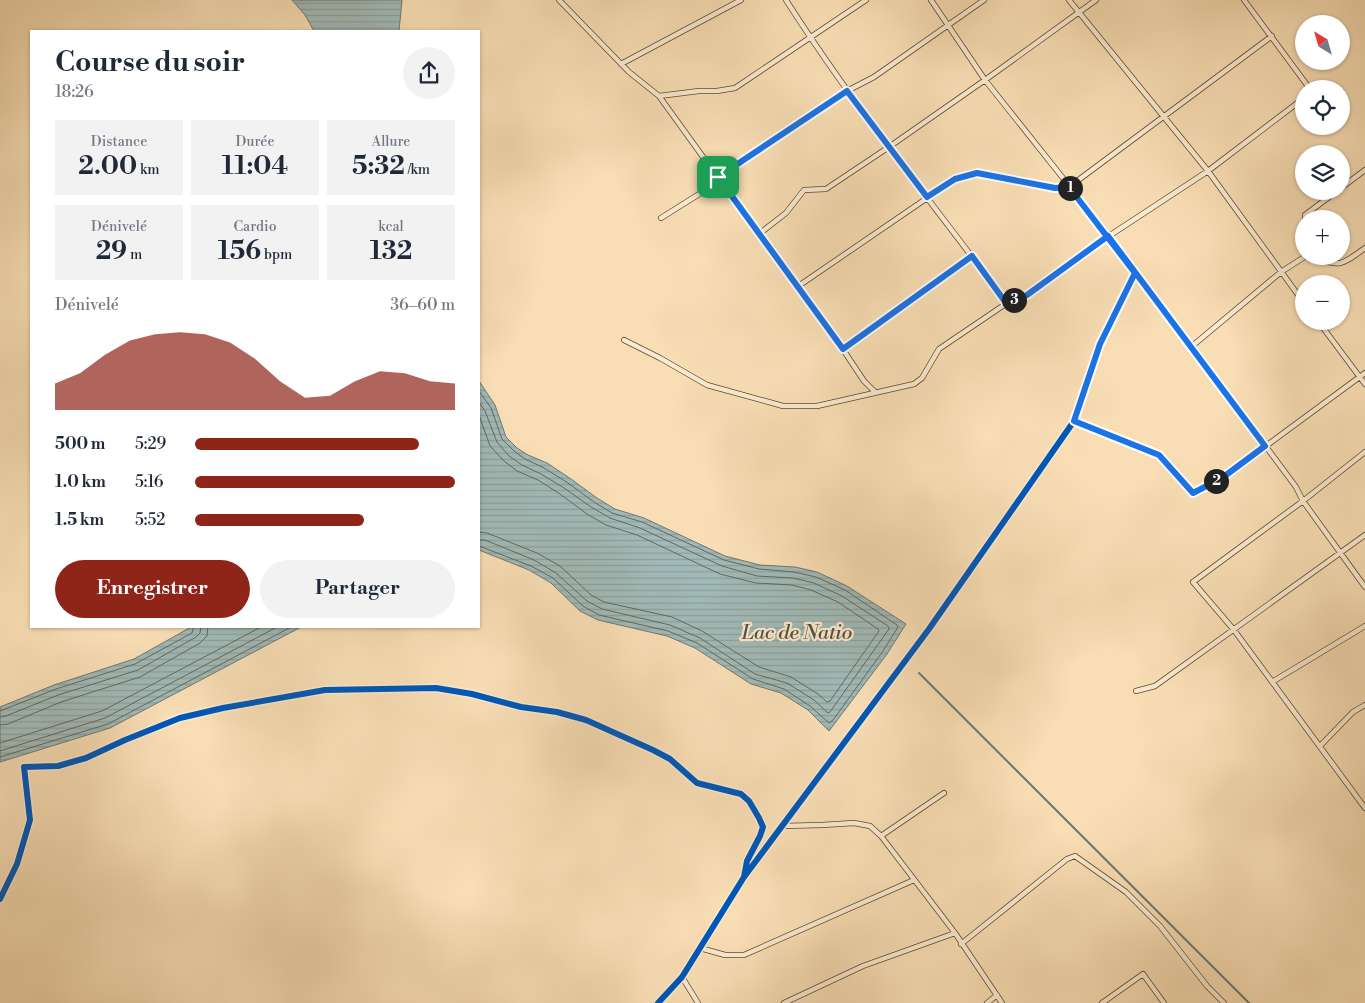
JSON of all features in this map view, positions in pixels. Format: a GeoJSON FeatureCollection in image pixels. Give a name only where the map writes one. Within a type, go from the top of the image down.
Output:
{"type":"FeatureCollection","features":[{"type":"Feature","properties":{"kind":"street"},"geometry":{"type":"LineString","coordinates":[[559,0],[622,64],[659,96],[843,349],[864,381],[875,392]]}},
{"type":"Feature","properties":{"kind":"street"},"geometry":{"type":"LineString","coordinates":[[622,64],[741,0]]}},
{"type":"Feature","properties":{"kind":"street"},"geometry":{"type":"LineString","coordinates":[[786,0],[847,91],[1006,303]]}},
{"type":"Feature","properties":{"kind":"street"},"geometry":{"type":"LineString","coordinates":[[659,96],[735,88],[866,0]]}},
{"type":"Feature","properties":{"kind":"street"},"geometry":{"type":"LineString","coordinates":[[931,0],[985,80],[1108,236],[1296,487],[1303,501],[1365,587]]}},
{"type":"Feature","properties":{"kind":"street"},"geometry":{"type":"LineString","coordinates":[[662,218],[704,191],[718,177],[847,91],[874,77],[984,0]]}},
{"type":"Feature","properties":{"kind":"street"},"geometry":{"type":"LineString","coordinates":[[1069,0],[1208,171],[1295,291]]}},
{"type":"Feature","properties":{"kind":"street"},"geometry":{"type":"LineString","coordinates":[[759,234],[786,213],[804,190],[826,189],[890,147],[1096,0]]}},
{"type":"Feature","properties":{"kind":"street"},"geometry":{"type":"LineString","coordinates":[[1244,0],[1304,80]]}},
{"type":"Feature","properties":{"kind":"street"},"geometry":{"type":"LineString","coordinates":[[797,287],[955,179],[977,173],[1055,188],[1069,187],[1272,36]]}},
{"type":"Feature","properties":{"kind":"street"},"geometry":{"type":"LineString","coordinates":[[624,340],[707,385],[783,406],[817,406],[914,384],[922,378],[939,350],[1006,303],[1027,295],[1108,236],[1208,171],[1295,105]]}},
{"type":"Feature","properties":{"kind":"street"},"geometry":{"type":"LineString","coordinates":[[1350,181],[1365,170]]}},
{"type":"Feature","properties":{"kind":"street"},"geometry":{"type":"LineString","coordinates":[[1312,210],[1325,200]]}},
{"type":"Feature","properties":{"kind":"street"},"geometry":{"type":"LineString","coordinates":[[1350,259],[1365,248]]}},
{"type":"Feature","properties":{"kind":"street"},"geometry":{"type":"LineString","coordinates":[[843,349],[972,256]]}},
{"type":"Feature","properties":{"kind":"street"},"geometry":{"type":"LineString","coordinates":[[1191,347],[1281,272],[1295,264]]}},
{"type":"Feature","properties":{"kind":"street"},"geometry":{"type":"LineString","coordinates":[[658,1003],[682,977],[744,877],[929,629],[1074,421],[1100,344],[1135,273]]}},
{"type":"Feature","properties":{"kind":"street"},"geometry":{"type":"LineString","coordinates":[[1325,330],[1365,384]]}},
{"type":"Feature","properties":{"kind":"street"},"geometry":{"type":"LineString","coordinates":[[1074,421],[1159,455],[1193,493],[1222,478],[1365,373]]}},
{"type":"Feature","properties":{"kind":"street"},"geometry":{"type":"LineString","coordinates":[[1365,452],[1303,501],[1193,582],[1234,630],[1365,808]]}},
{"type":"Feature","properties":{"kind":"street"},"geometry":{"type":"LineString","coordinates":[[1136,691],[1155,686],[1365,535]]}},
{"type":"Feature","properties":{"kind":"street"},"geometry":{"type":"LineString","coordinates":[[1272,682],[1365,626]]}},
{"type":"Feature","properties":{"kind":"street"},"geometry":{"type":"LineString","coordinates":[[0,899],[17,864],[30,820],[24,767],[58,766],[86,758],[180,718],[223,708],[325,690],[436,688],[472,694],[521,707],[557,712],[586,720],[670,759],[697,783],[741,794],[749,801],[760,818],[762,828],[747,861],[744,877]]}},
{"type":"Feature","properties":{"kind":"street"},"geometry":{"type":"LineString","coordinates":[[1320,746],[1353,712],[1365,705]]}},
{"type":"Feature","properties":{"kind":"street"},"geometry":{"type":"LineString","coordinates":[[881,836],[944,793]]}},
{"type":"Feature","properties":{"kind":"street"},"geometry":{"type":"LineString","coordinates":[[782,826],[854,823],[870,826],[881,836],[955,933],[1002,1003]]}},
{"type":"Feature","properties":{"kind":"street"},"geometry":{"type":"LineString","coordinates":[[961,944],[1067,859],[1075,856],[1126,892],[1160,926],[1207,986],[1224,1003]]}},
{"type":"Feature","properties":{"kind":"street"},"geometry":{"type":"LineString","coordinates":[[700,948],[725,955],[744,955],[914,880]]}},
{"type":"Feature","properties":{"kind":"street"},"geometry":{"type":"LineString","coordinates":[[784,1003],[863,966],[955,933]]}},
{"type":"Feature","properties":{"kind":"street"},"geometry":{"type":"LineString","coordinates":[[1102,1003],[1143,974],[1164,1003]]}},
{"type":"Feature","properties":{"kind":"street"},"geometry":{"type":"LineString","coordinates":[[682,977],[698,1003]]}},
{"type":"Feature","properties":{"kind":"street"},"geometry":{"type":"LineString","coordinates":[[987,1003],[997,995]]}},
{"type":"Feature","properties":{"kind":"water"},"geometry":{"type":"Polygon","coordinates":[[[292,0],[402,0],[399,30],[313,30],[305,15],[292,0]]]}},
{"type":"Feature","properties":{"kind":"water","name":"Lac de Natio"},"geometry":{"type":"Polygon","coordinates":[[[480,382],[495,405],[506,437],[517,448],[547,463],[615,509],[644,518],[725,556],[760,565],[795,567],[817,572],[847,586],[906,624],[887,654],[829,731],[808,710],[781,693],[751,684],[695,648],[667,636],[598,620],[580,611],[551,583],[529,570],[480,550],[480,382]]]}},
{"type":"Feature","properties":{"kind":"water"},"geometry":{"type":"Polygon","coordinates":[[[189,628],[299,628],[110,728],[0,762],[0,707],[54,685],[134,659],[189,628]]]}},
{"type":"Feature","properties":{"kind":"waterway"},"geometry":{"type":"LineString","coordinates":[[919,673],[1249,1003]]}},
{"type":"Feature","properties":{"kind":"cycle path"},"geometry":{"type":"LineString","coordinates":[[658,1003],[682,977],[744,877],[929,629],[1074,421],[1100,345],[1135,273]]}},
{"type":"Feature","properties":{"kind":"cycle path"},"geometry":{"type":"LineString","coordinates":[[0,899],[17,864],[30,820],[24,767],[58,766],[86,758],[180,718],[223,708],[325,690],[436,688],[472,694],[521,707],[557,712],[586,720],[670,759],[697,783],[741,794],[749,801],[763,827],[747,861],[744,877]]}},
{"type":"Feature","properties":{"kind":"route"},"geometry":{"type":"LineString","coordinates":[[718,177],[843,349],[972,256],[1006,303],[1027,295],[1108,236],[1265,446],[1222,478],[1193,493],[1159,455],[1074,421],[1100,344],[1135,273],[1108,236],[1069,187],[1055,188],[977,173],[955,179],[927,197],[847,91],[718,177]]}}]}
